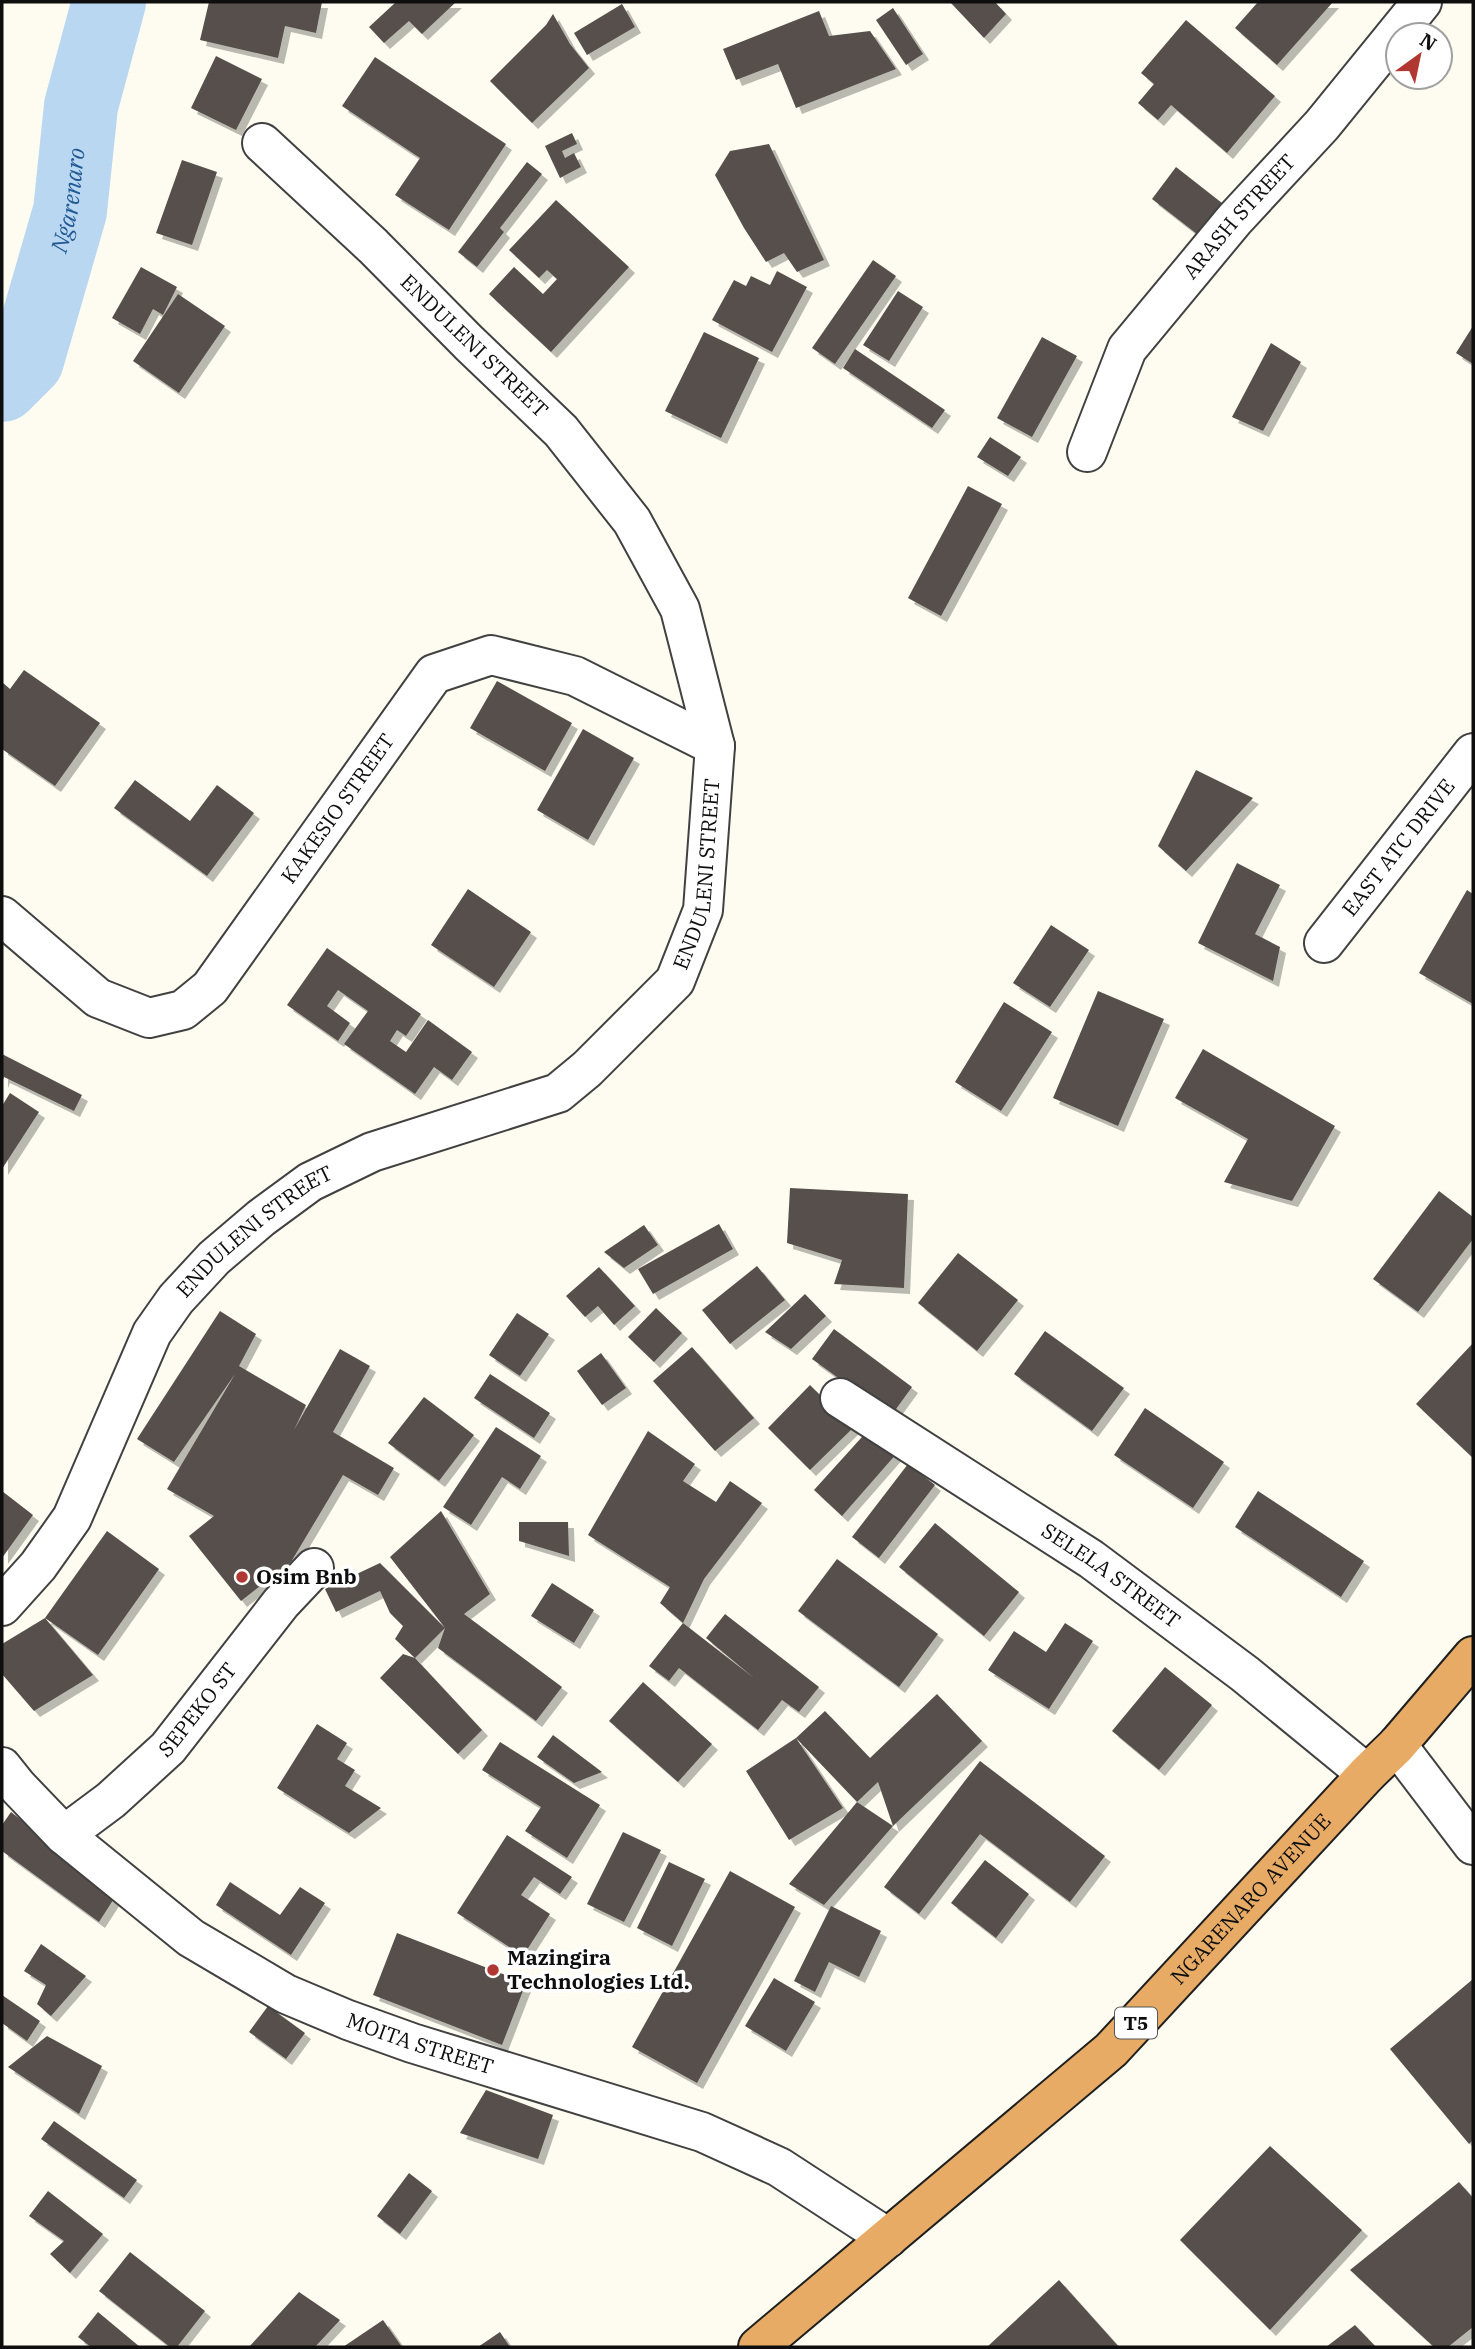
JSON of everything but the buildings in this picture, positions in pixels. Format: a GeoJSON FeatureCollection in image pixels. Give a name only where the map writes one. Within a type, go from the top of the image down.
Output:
{"type":"FeatureCollection","features":[{"type":"Feature","properties":{"kind":"highway","name":"NGARENARO AVENUE"},"geometry":{"type":"LineString","coordinates":[[758,2347],[1111,2050],[1397,1745],[1473,1656]]}},
{"type":"Feature","properties":{"kind":"street","name":"ARASH STREET"},"geometry":{"type":"LineString","coordinates":[[1087,452],[1127,349],[1234,220],[1322,125],[1422,2]]}},
{"type":"Feature","properties":{"kind":"street","name":"ENDULENI STREET"},"geometry":{"type":"LineString","coordinates":[[2,1606],[38,1566],[72,1518],[152,1333],[176,1299],[214,1258],[261,1218],[310,1182],[359,1158],[558,1093],[587,1069],[675,981],[703,910],[715,746],[680,609],[632,522],[561,431],[373,246],[262,143]]}},
{"type":"Feature","properties":{"kind":"street","name":"KAKESIO STREET"},"geometry":{"type":"LineString","coordinates":[[2,916],[98,998],[149,1018],[183,1010],[210,988],[434,674],[491,655],[575,676],[715,746]]}},
{"type":"Feature","properties":{"kind":"street","name":"EAST ATC DRIVE"},"geometry":{"type":"LineString","coordinates":[[1324,943],[1473,753]]}},
{"type":"Feature","properties":{"kind":"street","name":"SELELA STREET"},"geometry":{"type":"LineString","coordinates":[[839,1398],[1091,1559],[1245,1674],[1367,1774]]}},
{"type":"Feature","properties":{"kind":"street","name":"SEPEKO ST"},"geometry":{"type":"LineString","coordinates":[[64,1835],[111,1800],[168,1748],[281,1603],[314,1568]]}},
{"type":"Feature","properties":{"kind":"street"},"geometry":{"type":"LineString","coordinates":[[1397,1745],[1473,1844]]}},
{"type":"Feature","properties":{"kind":"street","name":"MOITA STREET"},"geometry":{"type":"LineString","coordinates":[[2,1767],[64,1835],[191,1938],[286,1994],[412,2043],[702,2132],[779,2167],[888,2238]]}},
{"type":"Feature","properties":{"kind":"waterway","name":"Ngarenaro"},"geometry":{"type":"LineString","coordinates":[[2,385],[27,360],[70,211],[81,106],[109,2]]}},
{"type":"Feature","properties":{"kind":"place","name":"Osim Bnb"},"geometry":{"type":"Point","coordinates":[242,1577]}},
{"type":"Feature","properties":{"kind":"place","name":"Mazingira Technologies Ltd."},"geometry":{"type":"Point","coordinates":[493,1970]}}]}
